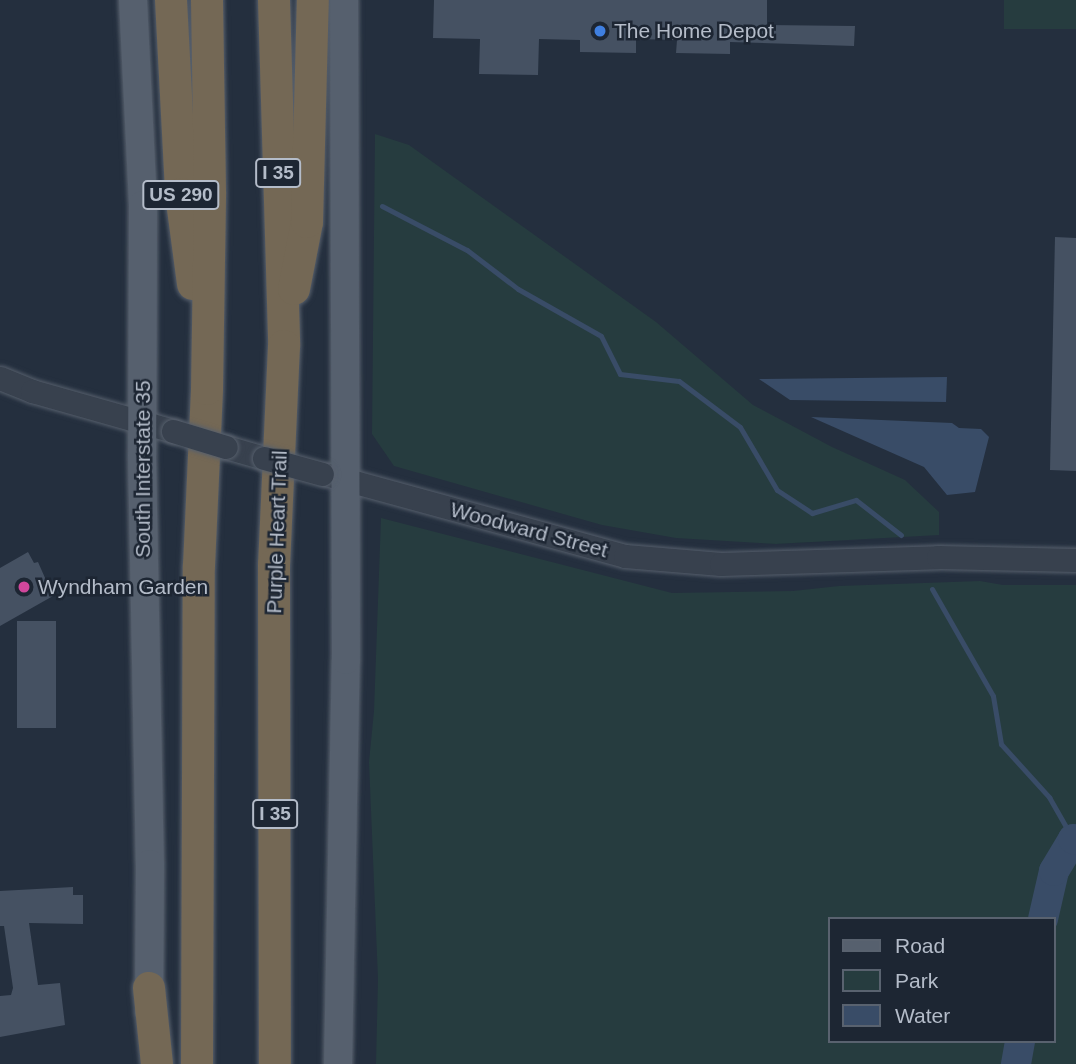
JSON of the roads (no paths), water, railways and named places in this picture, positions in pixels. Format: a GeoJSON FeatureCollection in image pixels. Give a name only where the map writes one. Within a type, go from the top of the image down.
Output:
{"type":"FeatureCollection","features":[{"type":"Feature","properties":{"kind":"highway","name":"US 290"},"geometry":{"type":"LineString","coordinates":[[171,0],[181,194],[207,389]]}},
{"type":"Feature","properties":{"kind":"highway"},"geometry":{"type":"LineString","coordinates":[[197,1064],[199,566],[207,389],[210,192],[207,0]]}},
{"type":"Feature","properties":{"kind":"highway","name":"Purple Heart Trail"},"geometry":{"type":"LineString","coordinates":[[274,0],[284,346],[274,565],[275,1064]]}},
{"type":"Feature","properties":{"kind":"highway"},"geometry":{"type":"LineString","coordinates":[[284,346],[307,222],[313,0]]}},
{"type":"Feature","properties":{"kind":"highway"},"geometry":{"type":"LineString","coordinates":[[149,988],[157,1064]]}},
{"type":"Feature","properties":{"kind":"main road","name":"South Interstate 35"},"geometry":{"type":"LineString","coordinates":[[133,0],[143,205],[142,422],[150,838],[147,1064]]}},
{"type":"Feature","properties":{"kind":"main road"},"geometry":{"type":"LineString","coordinates":[[338,1064],[335,477],[344,0]]}},
{"type":"Feature","properties":{"kind":"street","name":"Woodward Street"},"geometry":{"type":"LineString","coordinates":[[0,378],[32,391],[625,556],[721,565],[938,557],[1076,560]]}},
{"type":"Feature","properties":{"kind":"water"},"geometry":{"type":"Polygon","coordinates":[[[947,377],[946,402],[790,400],[759,379],[947,377]]]}},
{"type":"Feature","properties":{"kind":"water"},"geometry":{"type":"Polygon","coordinates":[[[811,417],[952,423],[959,428],[981,429],[989,437],[975,492],[947,495],[924,467],[811,417]]]}},
{"type":"Feature","properties":{"kind":"waterway"},"geometry":{"type":"LineString","coordinates":[[382,206],[467,250],[518,289],[601,336],[620,374],[679,381],[740,427],[777,490],[812,513],[856,500],[901,535]]}},
{"type":"Feature","properties":{"kind":"waterway"},"geometry":{"type":"LineString","coordinates":[[932,589],[993,696],[1001,744],[1049,797],[1073,839]]}},
{"type":"Feature","properties":{"kind":"waterway"},"geometry":{"type":"LineString","coordinates":[[1043,917],[1054,871],[1073,839],[1076,840]]}},
{"type":"Feature","properties":{"kind":"waterway"},"geometry":{"type":"LineString","coordinates":[[1016,1064],[1020,1043]]}},
{"type":"Feature","properties":{"kind":"place","name":"The Home Depot"},"geometry":{"type":"Point","coordinates":[600,31]}},
{"type":"Feature","properties":{"kind":"place","name":"Wyndham Garden"},"geometry":{"type":"Point","coordinates":[24,587]}}]}
